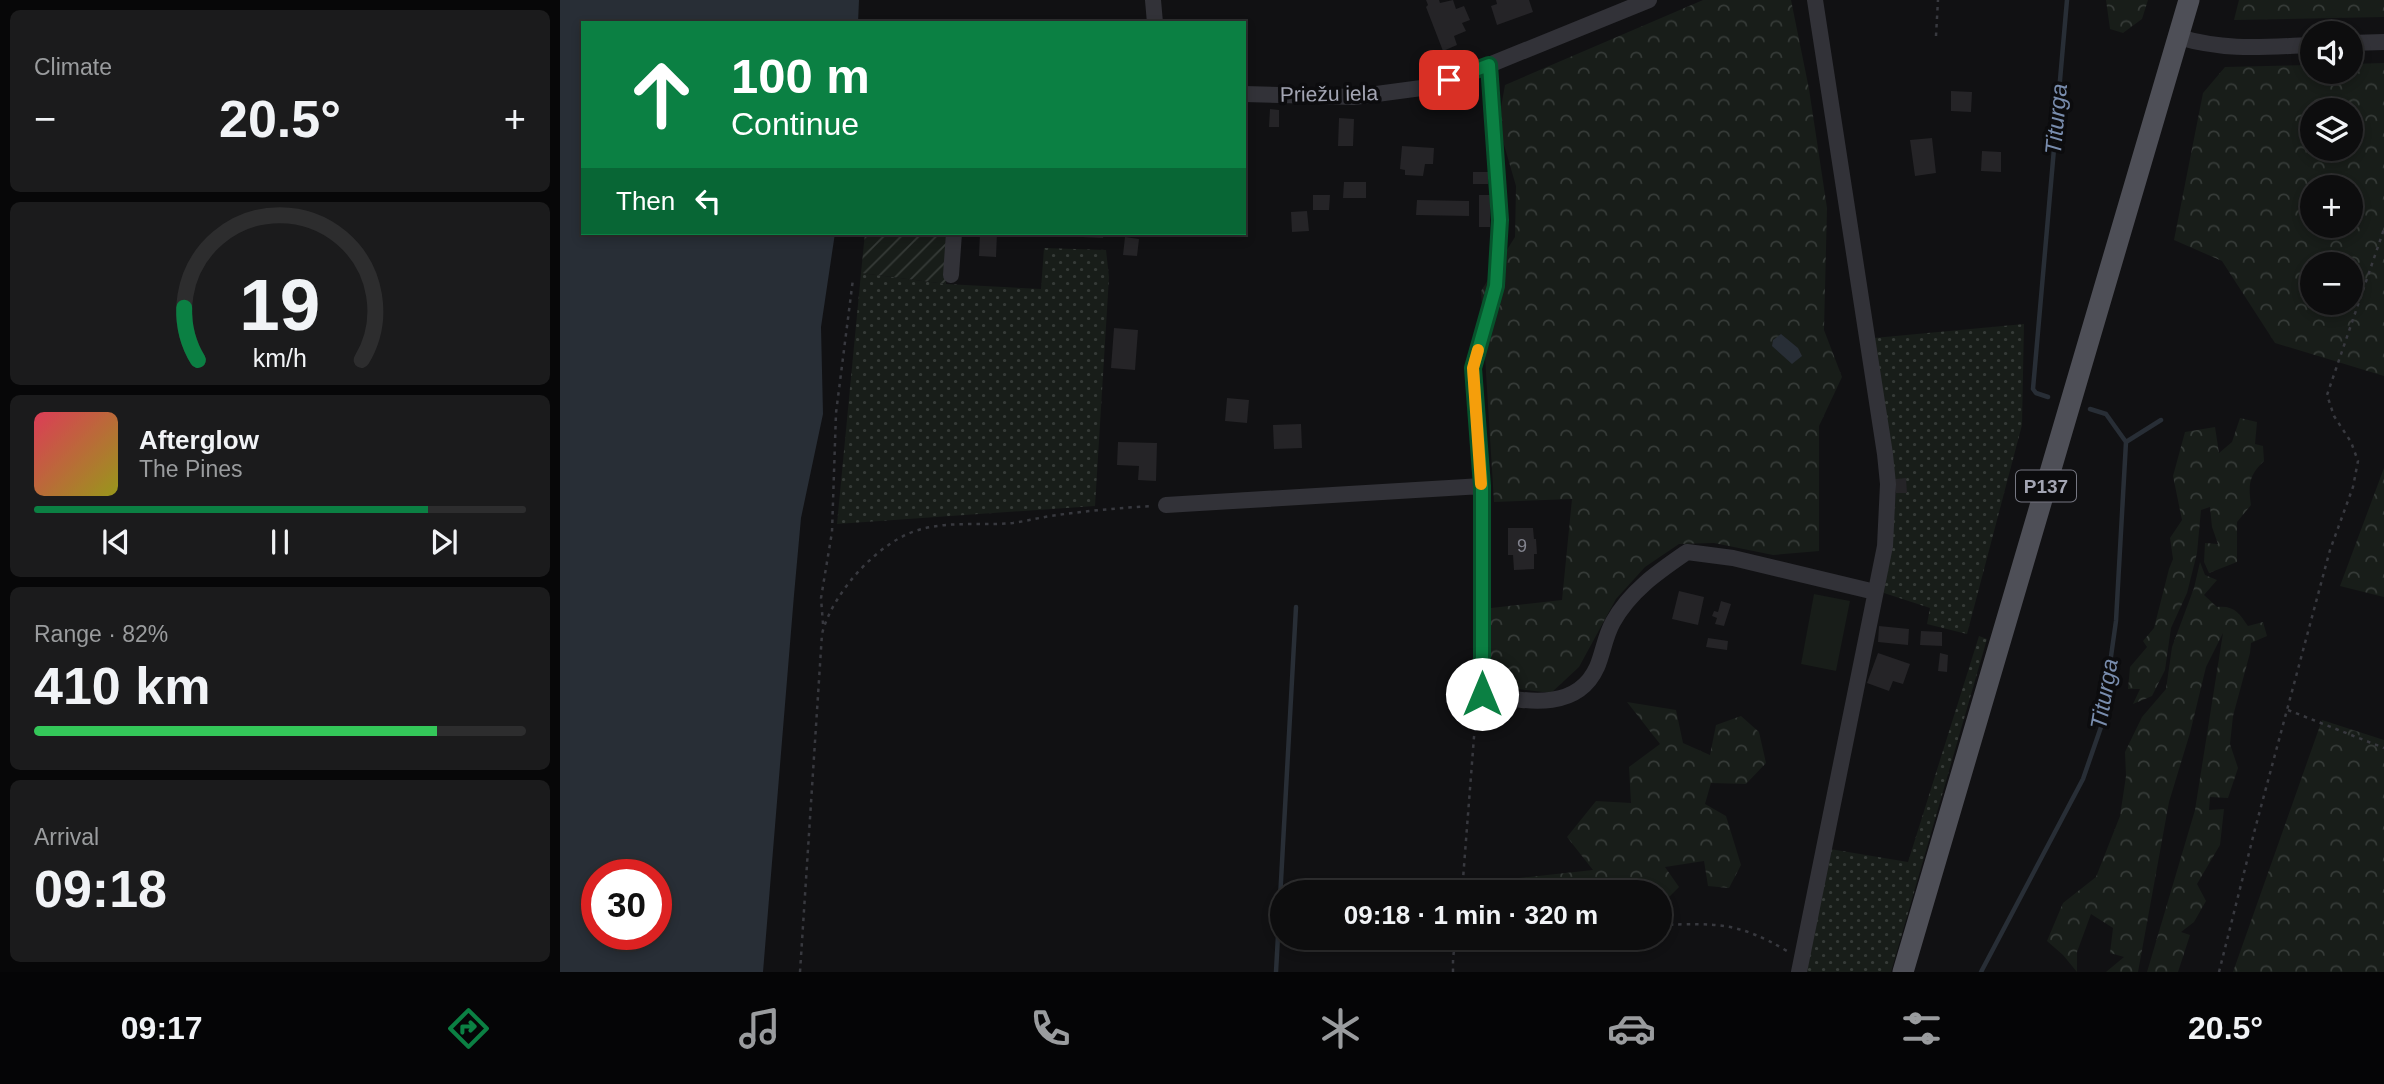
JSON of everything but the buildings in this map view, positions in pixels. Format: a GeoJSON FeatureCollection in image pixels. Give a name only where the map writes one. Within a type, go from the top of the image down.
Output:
{"type":"FeatureCollection","features":[{"type":"Feature","properties":{"kind":"main road","name":"P137"},"geometry":{"type":"LineString","coordinates":[[1903,972],[2189,0]]}},
{"type":"Feature","properties":{"kind":"street"},"geometry":{"type":"LineString","coordinates":[[1153,0],[1155,21]]}},
{"type":"Feature","properties":{"kind":"street","name":"Priežu iela"},"geometry":{"type":"LineString","coordinates":[[1246,94],[1354,97],[1429,87],[1649,0]]}},
{"type":"Feature","properties":{"kind":"street"},"geometry":{"type":"LineString","coordinates":[[1801,966],[1885,545],[1887,514],[1885,454],[1815,0]]}},
{"type":"Feature","properties":{"kind":"street"},"geometry":{"type":"LineString","coordinates":[[2178,37],[2233,48],[2300,45]]}},
{"type":"Feature","properties":{"kind":"street"},"geometry":{"type":"LineString","coordinates":[[2363,43],[2384,42]]}},
{"type":"Feature","properties":{"kind":"street"},"geometry":{"type":"LineString","coordinates":[[1489,65],[1500,220],[1496,286],[1473,368],[1482,486],[1482,694],[1527,701],[1566,699],[1583,686],[1596,669],[1612,623],[1628,599],[1649,578],[1686,552],[1733,558],[1875,592]]}},
{"type":"Feature","properties":{"kind":"street"},"geometry":{"type":"LineString","coordinates":[[951,275],[954,235]]}},
{"type":"Feature","properties":{"kind":"street"},"geometry":{"type":"LineString","coordinates":[[1166,505],[1482,486]]}},
{"type":"Feature","properties":{"kind":"path"},"geometry":{"type":"LineString","coordinates":[[1936,36],[1938,0]]}},
{"type":"Feature","properties":{"kind":"path"},"geometry":{"type":"LineString","coordinates":[[2219,972],[2330,550],[2353,487],[2358,461],[2351,442],[2333,416],[2328,395],[2384,229]]}},
{"type":"Feature","properties":{"kind":"path"},"geometry":{"type":"LineString","coordinates":[[800,972],[815,718],[824,627],[821,598],[832,532],[836,413],[853,279]]}},
{"type":"Feature","properties":{"kind":"path"},"geometry":{"type":"LineString","coordinates":[[824,627],[850,580],[904,535],[924,528],[1013,523],[1088,511],[1166,505]]}},
{"type":"Feature","properties":{"kind":"path"},"geometry":{"type":"LineString","coordinates":[[1463,880],[1474,737],[1482,694]]}},
{"type":"Feature","properties":{"kind":"path"},"geometry":{"type":"LineString","coordinates":[[2288,710],[2384,748]]}},
{"type":"Feature","properties":{"kind":"path"},"geometry":{"type":"LineString","coordinates":[[1672,925],[1712,923],[1737,927],[1766,938],[1801,966]]}},
{"type":"Feature","properties":{"kind":"path"},"geometry":{"type":"LineString","coordinates":[[1453,972],[1455,950]]}},
{"type":"Feature","properties":{"kind":"green space"},"geometry":{"type":"Polygon","coordinates":[[[1703,0],[1791,0],[1809,89],[1827,208],[1824,330],[1842,377],[1819,426],[1819,551],[1773,555],[1714,543],[1679,544],[1645,567],[1616,599],[1579,667],[1551,693],[1487,685],[1491,608],[1562,600],[1572,499],[1494,502],[1481,291],[1515,237],[1516,186],[1498,124],[1505,85],[1703,0]]]}},
{"type":"Feature","properties":{"kind":"green space"},"geometry":{"type":"Polygon","coordinates":[[[2106,0],[2148,0],[2142,19],[2123,33],[2110,29],[2106,0]]]}},
{"type":"Feature","properties":{"kind":"green space"},"geometry":{"type":"Polygon","coordinates":[[[2239,0],[2384,0],[2384,17],[2234,20],[2239,0]]]}},
{"type":"Feature","properties":{"kind":"green space"},"geometry":{"type":"Polygon","coordinates":[[[2384,63],[2384,376],[2275,343],[2222,261],[2174,240],[2203,93],[2225,67],[2300,65],[2300,84],[2363,84],[2363,64],[2384,63]]]}},
{"type":"Feature","properties":{"kind":"green space"},"geometry":{"type":"Polygon","coordinates":[[[865,235],[947,235],[946,284],[861,273],[865,235]]]}},
{"type":"Feature","properties":{"kind":"green space"},"geometry":{"type":"Polygon","coordinates":[[[1044,248],[1106,250],[1109,277],[1095,506],[837,524],[861,273],[946,284],[1041,289],[1044,248]]]}},
{"type":"Feature","properties":{"kind":"green space"},"geometry":{"type":"Polygon","coordinates":[[[2024,324],[2022,425],[1967,634],[1927,624],[1930,608],[1884,593],[1896,493],[1874,338],[2024,324]]]}},
{"type":"Feature","properties":{"kind":"green space"},"geometry":{"type":"Polygon","coordinates":[[[2240,418],[2257,422],[2255,444],[2263,446],[2264,461],[2251,481],[2251,505],[2237,522],[2237,562],[2209,573],[2204,562],[2205,543],[2218,544],[2212,527],[2210,507],[2201,510],[2197,553],[2187,593],[2171,628],[2165,670],[2152,696],[2133,704],[2140,689],[2128,689],[2130,667],[2147,647],[2143,641],[2154,628],[2173,559],[2170,538],[2182,520],[2173,476],[2185,432],[2215,427],[2219,453],[2232,442],[2240,418]]]}},
{"type":"Feature","properties":{"kind":"green space"},"geometry":{"type":"Polygon","coordinates":[[[2384,468],[2384,597],[2340,586],[2384,468]]]}},
{"type":"Feature","properties":{"kind":"green space"},"geometry":{"type":"Polygon","coordinates":[[[2200,562],[2205,575],[2217,580],[2204,595],[2217,607],[2228,607],[2236,611],[2248,626],[2263,622],[2267,636],[2251,643],[2233,716],[2230,744],[2238,768],[2228,798],[2210,797],[2209,810],[2224,809],[2220,845],[2197,884],[2206,901],[2194,922],[2181,932],[2190,935],[2178,972],[2147,972],[2195,810],[2223,633],[2206,667],[2169,802],[2138,972],[2106,972],[2124,957],[2110,953],[2113,928],[2091,914],[2077,952],[2077,972],[2047,941],[2063,903],[2096,877],[2120,816],[2126,776],[2125,752],[2142,717],[2166,689],[2172,647],[2194,588],[2200,562]]]}},
{"type":"Feature","properties":{"kind":"green space"},"geometry":{"type":"Polygon","coordinates":[[[1814,594],[1850,601],[1836,671],[1801,664],[1814,594]]]}},
{"type":"Feature","properties":{"kind":"green space"},"geometry":{"type":"Polygon","coordinates":[[[1979,636],[1987,639],[1891,972],[1805,972],[1830,849],[1908,862],[1979,636]]]}},
{"type":"Feature","properties":{"kind":"green space"},"geometry":{"type":"Polygon","coordinates":[[[1627,702],[1676,710],[1683,743],[1710,755],[1716,725],[1741,716],[1759,732],[1766,763],[1746,784],[1711,783],[1705,804],[1726,816],[1741,865],[1729,888],[1708,886],[1704,861],[1665,867],[1679,887],[1672,894],[1672,880],[1500,880],[1593,870],[1567,837],[1596,801],[1631,803],[1629,767],[1660,744],[1627,702]]]}},
{"type":"Feature","properties":{"kind":"green space"},"geometry":{"type":"Polygon","coordinates":[[[2322,720],[2384,740],[2384,972],[2233,972],[2322,720]]]}},
{"type":"Feature","properties":{"kind":"shaded area"},"geometry":{"type":"Polygon","coordinates":[[[560,0],[859,0],[858,21],[581,21],[581,235],[835,235],[821,327],[823,414],[801,518],[763,972],[560,972],[560,0]]]}},
{"type":"Feature","properties":{"kind":"shaded area"},"geometry":{"type":"Polygon","coordinates":[[[1781,334],[1798,348],[1802,356],[1792,364],[1772,346],[1773,340],[1781,334]]]}},
{"type":"Feature","properties":{"kind":"waterway","name":"Titurga"},"geometry":{"type":"LineString","coordinates":[[2048,397],[2036,393],[2033,389],[2067,0]]}},
{"type":"Feature","properties":{"kind":"waterway","name":"Titurga"},"geometry":{"type":"LineString","coordinates":[[1981,972],[2083,779],[2101,727],[2116,621],[2126,442],[2106,414],[2090,409]]}},
{"type":"Feature","properties":{"kind":"waterway"},"geometry":{"type":"LineString","coordinates":[[2126,442],[2161,420]]}},
{"type":"Feature","properties":{"kind":"waterway"},"geometry":{"type":"LineString","coordinates":[[1276,972],[1296,607]]}},
{"type":"Feature","properties":{"kind":"slow traffic"},"geometry":{"type":"LineString","coordinates":[[1478,350],[1473,368],[1481,484]]}},
{"type":"Feature","properties":{"kind":"route"},"geometry":{"type":"LineString","coordinates":[[1449,80],[1489,65],[1500,220],[1496,286],[1473,368],[1482,486],[1482,694]]}}]}
